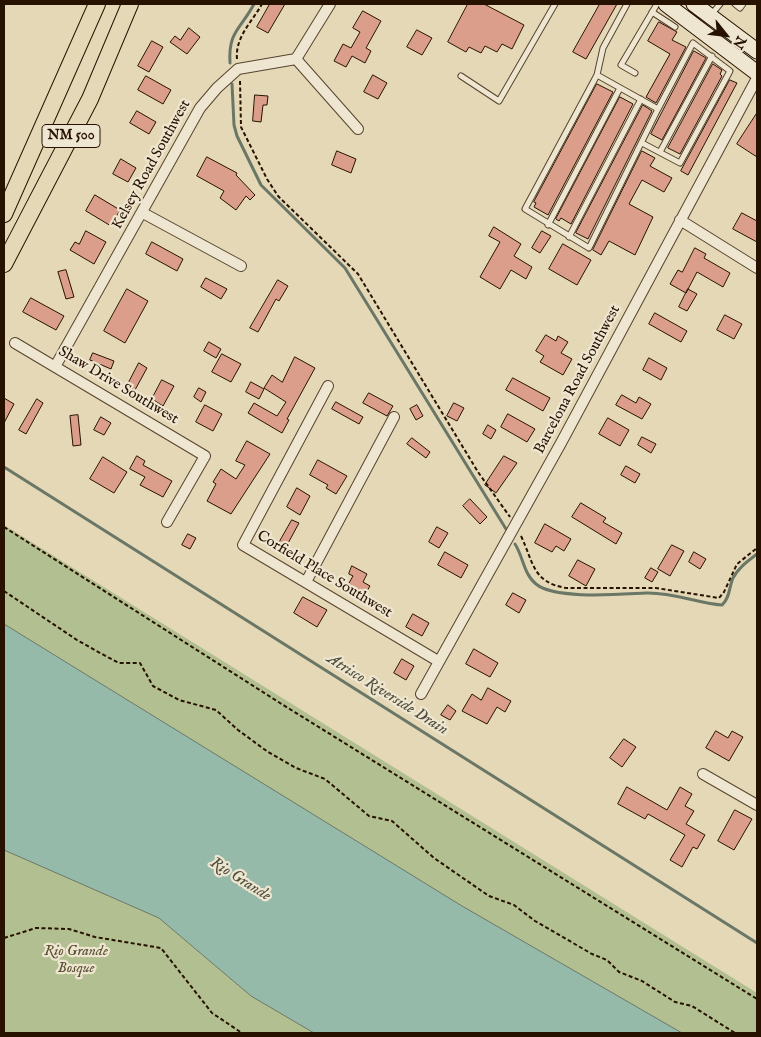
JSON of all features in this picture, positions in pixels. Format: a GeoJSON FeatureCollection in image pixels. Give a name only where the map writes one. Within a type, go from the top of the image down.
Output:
{"type":"FeatureCollection","features":[{"type":"Feature","properties":{"kind":"main road","name":"NM 500"},"geometry":{"type":"LineString","coordinates":[[4,214],[97,4]]}},
{"type":"Feature","properties":{"kind":"main road","name":"NM 500"},"geometry":{"type":"LineString","coordinates":[[4,264],[90,98],[130,4]]}},
{"type":"Feature","properties":{"kind":"main road"},"geometry":{"type":"LineString","coordinates":[[666,4],[696,37],[757,73]]}},
{"type":"Feature","properties":{"kind":"main road"},"geometry":{"type":"LineString","coordinates":[[694,4],[715,10],[757,51]]}},
{"type":"Feature","properties":{"kind":"street"},"geometry":{"type":"LineString","coordinates":[[238,68],[296,59],[330,4]]}},
{"type":"Feature","properties":{"kind":"street"},"geometry":{"type":"LineString","coordinates":[[296,59],[358,129]]}},
{"type":"Feature","properties":{"kind":"street","name":"Kelsey Road Southwest"},"geometry":{"type":"LineString","coordinates":[[56,365],[143,213],[200,108],[238,68]]}},
{"type":"Feature","properties":{"kind":"street","name":"Barcelona Road Southwest"},"geometry":{"type":"LineString","coordinates":[[421,694],[515,525],[757,78]]}},
{"type":"Feature","properties":{"kind":"street"},"geometry":{"type":"LineString","coordinates":[[143,213],[242,266]]}},
{"type":"Feature","properties":{"kind":"street"},"geometry":{"type":"LineString","coordinates":[[680,220],[757,268]]}},
{"type":"Feature","properties":{"kind":"street","name":"Shaw Drive Southwest"},"geometry":{"type":"LineString","coordinates":[[15,342],[204,456],[167,522]]}},
{"type":"Feature","properties":{"kind":"street","name":"Corfield Place Southwest"},"geometry":{"type":"LineString","coordinates":[[328,386],[243,545],[438,661]]}},
{"type":"Feature","properties":{"kind":"street"},"geometry":{"type":"LineString","coordinates":[[306,582],[394,417]]}},
{"type":"Feature","properties":{"kind":"street"},"geometry":{"type":"LineString","coordinates":[[702,774],[757,805]]}},
{"type":"Feature","properties":{"kind":"lane"},"geometry":{"type":"LineString","coordinates":[[461,76],[499,101],[555,4]]}},
{"type":"Feature","properties":{"kind":"lane"},"geometry":{"type":"LineString","coordinates":[[628,4],[603,48],[597,75],[525,209],[548,225],[589,248],[658,109],[696,37],[712,56],[730,70],[680,163],[642,143]]}},
{"type":"Feature","properties":{"kind":"lane"},"geometry":{"type":"LineString","coordinates":[[635,73],[621,65],[657,4]]}},
{"type":"Feature","properties":{"kind":"lane"},"geometry":{"type":"LineString","coordinates":[[735,4],[740,8],[743,4]]}},
{"type":"Feature","properties":{"kind":"lane"},"geometry":{"type":"LineString","coordinates":[[652,12],[675,27]]}},
{"type":"Feature","properties":{"kind":"lane"},"geometry":{"type":"LineString","coordinates":[[660,152],[712,56]]}},
{"type":"Feature","properties":{"kind":"lane"},"geometry":{"type":"LineString","coordinates":[[597,75],[658,109]]}},
{"type":"Feature","properties":{"kind":"lane"},"geometry":{"type":"LineString","coordinates":[[548,225],[620,88]]}},
{"type":"Feature","properties":{"kind":"lane"},"geometry":{"type":"LineString","coordinates":[[569,237],[640,99]]}},
{"type":"Feature","properties":{"kind":"path"},"geometry":{"type":"LineString","coordinates":[[262,4],[240,37],[236,48],[241,127],[267,179],[278,196],[358,274],[478,472],[515,525],[539,577],[553,586],[566,588],[656,588],[719,598],[724,592],[737,564],[757,548]]}},
{"type":"Feature","properties":{"kind":"path"},"geometry":{"type":"LineString","coordinates":[[4,527],[280,703],[757,998]]}},
{"type":"Feature","properties":{"kind":"path"},"geometry":{"type":"LineString","coordinates":[[4,590],[77,640],[119,663],[140,663],[153,686],[179,700],[216,710],[238,730],[268,752],[296,768],[325,779],[369,816],[392,821],[434,858],[489,896],[514,905],[534,920],[592,954],[607,960],[619,972],[642,981],[675,1002],[692,1006],[735,1033]]}},
{"type":"Feature","properties":{"kind":"path"},"geometry":{"type":"LineString","coordinates":[[4,938],[36,928],[69,929],[94,938],[161,948],[212,1013],[242,1033]]}},
{"type":"Feature","properties":{"kind":"green space"},"geometry":{"type":"Polygon","coordinates":[[[4,525],[757,993],[757,1033],[682,1033],[462,906],[4,624],[4,525]]]}},
{"type":"Feature","properties":{"kind":"green space","name":"Rio Grande Bosque"},"geometry":{"type":"Polygon","coordinates":[[[4,850],[159,918],[251,996],[314,1033],[4,1033],[4,850]]]}},
{"type":"Feature","properties":{"kind":"water","name":"Rio Grande"},"geometry":{"type":"Polygon","coordinates":[[[4,624],[462,906],[682,1033],[314,1033],[251,996],[159,918],[4,850],[4,624]]]}},
{"type":"Feature","properties":{"kind":"building"},"geometry":{"type":"Polygon","coordinates":[[[270,4],[285,4],[268,33],[257,27],[270,4]]]}},
{"type":"Feature","properties":{"kind":"building"},"geometry":{"type":"Polygon","coordinates":[[[468,4],[484,4],[524,25],[512,49],[502,44],[497,52],[485,46],[481,53],[469,47],[466,52],[448,42],[468,4]]]}},
{"type":"Feature","properties":{"kind":"building"},"geometry":{"type":"Polygon","coordinates":[[[600,4],[617,4],[586,59],[573,52],[600,4]]]}},
{"type":"Feature","properties":{"kind":"building"},"geometry":{"type":"Polygon","coordinates":[[[363,11],[381,21],[366,48],[371,51],[365,63],[352,56],[346,67],[334,61],[343,44],[351,48],[360,32],[353,28],[363,11]]]}},
{"type":"Feature","properties":{"kind":"building"},"geometry":{"type":"Polygon","coordinates":[[[659,22],[677,32],[672,40],[686,47],[656,103],[646,97],[670,54],[648,41],[659,22]]]}},
{"type":"Feature","properties":{"kind":"building"},"geometry":{"type":"Polygon","coordinates":[[[189,28],[200,37],[187,54],[170,42],[175,36],[180,40],[189,28]]]}},
{"type":"Feature","properties":{"kind":"building"},"geometry":{"type":"Polygon","coordinates":[[[417,30],[432,38],[422,55],[407,47],[417,30]]]}},
{"type":"Feature","properties":{"kind":"building"},"geometry":{"type":"Polygon","coordinates":[[[152,41],[163,47],[149,72],[138,66],[152,41]]]}},
{"type":"Feature","properties":{"kind":"building"},"geometry":{"type":"Polygon","coordinates":[[[694,51],[706,58],[662,140],[651,134],[694,51]]]}},
{"type":"Feature","properties":{"kind":"building"},"geometry":{"type":"Polygon","coordinates":[[[713,64],[722,70],[720,74],[722,76],[680,154],[668,148],[713,64]]]}},
{"type":"Feature","properties":{"kind":"building"},"geometry":{"type":"Polygon","coordinates":[[[373,75],[387,83],[378,99],[364,92],[373,75]]]}},
{"type":"Feature","properties":{"kind":"building"},"geometry":{"type":"Polygon","coordinates":[[[146,76],[171,90],[163,104],[138,90],[146,76]]]}},
{"type":"Feature","properties":{"kind":"building"},"geometry":{"type":"Polygon","coordinates":[[[730,80],[737,83],[688,175],[681,171],[730,80]]]}},
{"type":"Feature","properties":{"kind":"building"},"geometry":{"type":"Polygon","coordinates":[[[597,84],[613,92],[548,215],[534,207],[536,203],[534,202],[597,84]]]}},
{"type":"Feature","properties":{"kind":"building"},"geometry":{"type":"Polygon","coordinates":[[[255,95],[268,96],[267,105],[263,105],[261,122],[253,121],[255,95]]]}},
{"type":"Feature","properties":{"kind":"building"},"geometry":{"type":"Polygon","coordinates":[[[620,97],[633,104],[571,224],[561,218],[559,221],[556,219],[620,97]]]}},
{"type":"Feature","properties":{"kind":"building"},"geometry":{"type":"Polygon","coordinates":[[[643,105],[652,111],[588,239],[576,233],[643,105]]]}},
{"type":"Feature","properties":{"kind":"building"},"geometry":{"type":"Polygon","coordinates":[[[137,111],[156,122],[149,134],[130,123],[137,111]]]}},
{"type":"Feature","properties":{"kind":"building"},"geometry":{"type":"Polygon","coordinates":[[[757,113],[757,157],[737,144],[757,113]]]}},
{"type":"Feature","properties":{"kind":"building"},"geometry":{"type":"Polygon","coordinates":[[[337,151],[356,159],[351,173],[332,165],[337,151]]]}},
{"type":"Feature","properties":{"kind":"building"},"geometry":{"type":"Polygon","coordinates":[[[642,151],[655,158],[650,166],[672,178],[664,192],[642,180],[629,204],[653,217],[635,255],[609,241],[601,255],[593,250],[642,151]]]}},
{"type":"Feature","properties":{"kind":"building"},"geometry":{"type":"Polygon","coordinates":[[[207,157],[237,173],[236,175],[255,195],[250,200],[246,196],[236,210],[220,198],[224,191],[197,176],[207,157]]]}},
{"type":"Feature","properties":{"kind":"building"},"geometry":{"type":"Polygon","coordinates":[[[121,159],[136,168],[128,182],[113,174],[121,159]]]}},
{"type":"Feature","properties":{"kind":"building"},"geometry":{"type":"Polygon","coordinates":[[[95,195],[120,210],[111,226],[86,211],[95,195]]]}},
{"type":"Feature","properties":{"kind":"building"},"geometry":{"type":"Polygon","coordinates":[[[742,213],[757,221],[757,242],[733,229],[742,213]]]}},
{"type":"Feature","properties":{"kind":"building"},"geometry":{"type":"Polygon","coordinates":[[[494,227],[521,244],[514,256],[532,267],[526,279],[511,270],[500,289],[480,277],[500,242],[489,236],[494,227]]]}},
{"type":"Feature","properties":{"kind":"building"},"geometry":{"type":"Polygon","coordinates":[[[86,231],[106,242],[94,264],[70,250],[75,242],[79,244],[86,231]]]}},
{"type":"Feature","properties":{"kind":"building"},"geometry":{"type":"Polygon","coordinates":[[[542,231],[551,236],[540,253],[532,248],[542,231]]]}},
{"type":"Feature","properties":{"kind":"building"},"geometry":{"type":"Polygon","coordinates":[[[152,242],[183,259],[177,271],[146,254],[152,242]]]}},
{"type":"Feature","properties":{"kind":"building"},"geometry":{"type":"Polygon","coordinates":[[[563,244],[591,260],[577,285],[549,269],[563,244]]]}},
{"type":"Feature","properties":{"kind":"building"},"geometry":{"type":"Polygon","coordinates":[[[695,248],[706,254],[704,258],[730,273],[723,287],[697,272],[686,293],[670,284],[678,270],[682,272],[695,248]]]}},
{"type":"Feature","properties":{"kind":"building"},"geometry":{"type":"Polygon","coordinates":[[[66,270],[74,297],[66,299],[58,272],[66,270]]]}},
{"type":"Feature","properties":{"kind":"building"},"geometry":{"type":"Polygon","coordinates":[[[206,278],[227,289],[221,299],[201,287],[206,278]]]}},
{"type":"Feature","properties":{"kind":"building"},"geometry":{"type":"Polygon","coordinates":[[[278,280],[288,286],[279,301],[276,299],[258,332],[250,328],[278,280]]]}},
{"type":"Feature","properties":{"kind":"building"},"geometry":{"type":"Polygon","coordinates":[[[127,289],[148,301],[125,343],[104,331],[127,289]]]}},
{"type":"Feature","properties":{"kind":"building"},"geometry":{"type":"Polygon","coordinates":[[[688,289],[697,294],[687,311],[679,307],[688,289]]]}},
{"type":"Feature","properties":{"kind":"building"},"geometry":{"type":"Polygon","coordinates":[[[31,298],[64,316],[56,330],[23,312],[31,298]]]}},
{"type":"Feature","properties":{"kind":"building"},"geometry":{"type":"Polygon","coordinates":[[[655,313],[687,331],[681,342],[649,324],[655,313]]]}},
{"type":"Feature","properties":{"kind":"building"},"geometry":{"type":"Polygon","coordinates":[[[725,315],[742,324],[734,339],[717,330],[725,315]]]}},
{"type":"Feature","properties":{"kind":"building"},"geometry":{"type":"Polygon","coordinates":[[[546,335],[556,341],[558,336],[568,342],[561,353],[572,359],[563,375],[540,362],[544,356],[536,351],[546,335]]]}},
{"type":"Feature","properties":{"kind":"building"},"geometry":{"type":"Polygon","coordinates":[[[209,342],[221,349],[216,358],[204,351],[209,342]]]}},
{"type":"Feature","properties":{"kind":"building"},"geometry":{"type":"Polygon","coordinates":[[[93,353],[114,361],[111,369],[90,360],[93,353]]]}},
{"type":"Feature","properties":{"kind":"building"},"geometry":{"type":"Polygon","coordinates":[[[222,354],[241,364],[231,382],[212,372],[222,354]]]}},
{"type":"Feature","properties":{"kind":"building"},"geometry":{"type":"Polygon","coordinates":[[[295,357],[315,368],[287,419],[289,420],[282,433],[248,413],[254,403],[277,416],[286,402],[264,388],[272,375],[282,382],[295,357]]]}},
{"type":"Feature","properties":{"kind":"building"},"geometry":{"type":"Polygon","coordinates":[[[649,358],[667,368],[661,380],[643,370],[649,358]]]}},
{"type":"Feature","properties":{"kind":"building"},"geometry":{"type":"Polygon","coordinates":[[[139,363],[147,368],[135,390],[127,386],[139,363]]]}},
{"type":"Feature","properties":{"kind":"building"},"geometry":{"type":"Polygon","coordinates":[[[513,378],[550,398],[543,411],[506,390],[513,378]]]}},
{"type":"Feature","properties":{"kind":"building"},"geometry":{"type":"Polygon","coordinates":[[[162,380],[174,386],[163,406],[152,399],[162,380]]]}},
{"type":"Feature","properties":{"kind":"building"},"geometry":{"type":"Polygon","coordinates":[[[251,382],[264,389],[259,399],[246,392],[251,382]]]}},
{"type":"Feature","properties":{"kind":"building"},"geometry":{"type":"Polygon","coordinates":[[[199,388],[206,392],[201,402],[194,397],[199,388]]]}},
{"type":"Feature","properties":{"kind":"building"},"geometry":{"type":"Polygon","coordinates":[[[369,393],[393,406],[387,416],[363,403],[369,393]]]}},
{"type":"Feature","properties":{"kind":"building"},"geometry":{"type":"Polygon","coordinates":[[[622,395],[636,403],[639,397],[651,404],[642,419],[616,405],[622,395]]]}},
{"type":"Feature","properties":{"kind":"building"},"geometry":{"type":"Polygon","coordinates":[[[4,398],[14,404],[4,423],[4,398]]]}},
{"type":"Feature","properties":{"kind":"building"},"geometry":{"type":"Polygon","coordinates":[[[37,399],[43,403],[26,434],[19,430],[37,399]]]}},
{"type":"Feature","properties":{"kind":"building"},"geometry":{"type":"Polygon","coordinates":[[[336,402],[363,417],[359,424],[332,409],[336,402]]]}},
{"type":"Feature","properties":{"kind":"building"},"geometry":{"type":"Polygon","coordinates":[[[454,403],[464,408],[457,421],[447,416],[454,403]]]}},
{"type":"Feature","properties":{"kind":"building"},"geometry":{"type":"Polygon","coordinates":[[[205,405],[222,414],[213,431],[196,422],[205,405]]]}},
{"type":"Feature","properties":{"kind":"building"},"geometry":{"type":"Polygon","coordinates":[[[417,405],[423,416],[416,420],[410,409],[417,405]]]}},
{"type":"Feature","properties":{"kind":"building"},"geometry":{"type":"Polygon","coordinates":[[[508,414],[535,429],[527,442],[501,427],[508,414]]]}},
{"type":"Feature","properties":{"kind":"building"},"geometry":{"type":"Polygon","coordinates":[[[78,415],[81,445],[73,446],[70,416],[78,415]]]}},
{"type":"Feature","properties":{"kind":"building"},"geometry":{"type":"Polygon","coordinates":[[[101,417],[111,423],[104,435],[94,430],[101,417]]]}},
{"type":"Feature","properties":{"kind":"building"},"geometry":{"type":"Polygon","coordinates":[[[608,418],[629,430],[620,446],[599,434],[608,418]]]}},
{"type":"Feature","properties":{"kind":"building"},"geometry":{"type":"Polygon","coordinates":[[[488,425],[496,430],[491,439],[483,434],[488,425]]]}},
{"type":"Feature","properties":{"kind":"building"},"geometry":{"type":"Polygon","coordinates":[[[642,437],[656,444],[651,453],[638,445],[642,437]]]}},
{"type":"Feature","properties":{"kind":"building"},"geometry":{"type":"Polygon","coordinates":[[[412,438],[430,452],[426,458],[407,444],[412,438]]]}},
{"type":"Feature","properties":{"kind":"building"},"geometry":{"type":"Polygon","coordinates":[[[247,441],[270,454],[231,514],[207,501],[216,484],[213,482],[221,469],[236,479],[245,465],[236,461],[247,441]]]}},
{"type":"Feature","properties":{"kind":"building"},"geometry":{"type":"Polygon","coordinates":[[[137,456],[145,461],[143,465],[172,481],[163,497],[140,485],[145,477],[130,469],[137,456]]]}},
{"type":"Feature","properties":{"kind":"building"},"geometry":{"type":"Polygon","coordinates":[[[504,456],[517,463],[496,493],[485,485],[504,456]]]}},
{"type":"Feature","properties":{"kind":"building"},"geometry":{"type":"Polygon","coordinates":[[[103,457],[127,472],[114,493],[90,479],[103,457]]]}},
{"type":"Feature","properties":{"kind":"building"},"geometry":{"type":"Polygon","coordinates":[[[318,460],[347,476],[336,494],[326,488],[328,485],[310,475],[318,460]]]}},
{"type":"Feature","properties":{"kind":"building"},"geometry":{"type":"Polygon","coordinates":[[[626,466],[640,474],[635,483],[621,475],[626,466]]]}},
{"type":"Feature","properties":{"kind":"building"},"geometry":{"type":"Polygon","coordinates":[[[297,488],[310,496],[300,515],[287,507],[297,488]]]}},
{"type":"Feature","properties":{"kind":"building"},"geometry":{"type":"Polygon","coordinates":[[[470,499],[487,517],[480,524],[463,506],[470,499]]]}},
{"type":"Feature","properties":{"kind":"building"},"geometry":{"type":"Polygon","coordinates":[[[581,503],[606,518],[603,522],[622,533],[616,544],[572,517],[581,503]]]}},
{"type":"Feature","properties":{"kind":"building"},"geometry":{"type":"Polygon","coordinates":[[[292,520],[299,523],[286,547],[279,543],[292,520]]]}},
{"type":"Feature","properties":{"kind":"building"},"geometry":{"type":"Polygon","coordinates":[[[545,524],[571,539],[564,551],[556,546],[552,552],[535,543],[545,524]]]}},
{"type":"Feature","properties":{"kind":"building"},"geometry":{"type":"Polygon","coordinates":[[[437,527],[448,533],[439,548],[429,542],[437,527]]]}},
{"type":"Feature","properties":{"kind":"building"},"geometry":{"type":"Polygon","coordinates":[[[188,534],[196,538],[190,549],[182,545],[188,534]]]}},
{"type":"Feature","properties":{"kind":"building"},"geometry":{"type":"Polygon","coordinates":[[[672,545],[684,551],[670,576],[658,569],[672,545]]]}},
{"type":"Feature","properties":{"kind":"building"},"geometry":{"type":"Polygon","coordinates":[[[445,552],[468,565],[461,578],[438,565],[445,552]]]}},
{"type":"Feature","properties":{"kind":"building"},"geometry":{"type":"Polygon","coordinates":[[[694,552],[706,559],[700,569],[689,562],[694,552]]]}},
{"type":"Feature","properties":{"kind":"building"},"geometry":{"type":"Polygon","coordinates":[[[578,560],[595,569],[586,586],[569,576],[578,560]]]}},
{"type":"Feature","properties":{"kind":"building"},"geometry":{"type":"Polygon","coordinates":[[[352,566],[367,574],[363,582],[370,586],[362,599],[345,590],[353,576],[349,574],[352,566]]]}},
{"type":"Feature","properties":{"kind":"building"},"geometry":{"type":"Polygon","coordinates":[[[651,568],[658,572],[652,582],[645,578],[651,568]]]}},
{"type":"Feature","properties":{"kind":"building"},"geometry":{"type":"Polygon","coordinates":[[[513,593],[526,600],[519,613],[506,605],[513,593]]]}},
{"type":"Feature","properties":{"kind":"building"},"geometry":{"type":"Polygon","coordinates":[[[303,597],[327,610],[317,627],[294,613],[303,597]]]}},
{"type":"Feature","properties":{"kind":"building"},"geometry":{"type":"Polygon","coordinates":[[[413,614],[429,623],[422,636],[406,627],[413,614]]]}},
{"type":"Feature","properties":{"kind":"building"},"geometry":{"type":"Polygon","coordinates":[[[474,649],[498,663],[490,677],[466,664],[474,649]]]}},
{"type":"Feature","properties":{"kind":"building"},"geometry":{"type":"Polygon","coordinates":[[[402,659],[414,666],[406,680],[394,673],[402,659]]]}},
{"type":"Feature","properties":{"kind":"building"},"geometry":{"type":"Polygon","coordinates":[[[488,688],[511,701],[505,712],[497,707],[487,724],[462,711],[472,694],[481,700],[488,688]]]}},
{"type":"Feature","properties":{"kind":"building"},"geometry":{"type":"Polygon","coordinates":[[[448,705],[456,711],[450,720],[441,715],[448,705]]]}},
{"type":"Feature","properties":{"kind":"building"},"geometry":{"type":"Polygon","coordinates":[[[716,731],[728,738],[732,731],[743,737],[729,761],[706,748],[716,731]]]}},
{"type":"Feature","properties":{"kind":"building"},"geometry":{"type":"Polygon","coordinates":[[[624,739],[636,747],[622,767],[610,758],[624,739]]]}},
{"type":"Feature","properties":{"kind":"building"},"geometry":{"type":"Polygon","coordinates":[[[627,787],[667,810],[680,787],[692,794],[685,806],[694,811],[686,824],[705,835],[697,849],[693,847],[682,867],[670,860],[685,835],[648,814],[645,819],[618,804],[627,787]]]}},
{"type":"Feature","properties":{"kind":"building"},"geometry":{"type":"Polygon","coordinates":[[[735,810],[752,819],[734,850],[718,841],[735,810]]]}},
{"type":"Feature","properties":{"kind":"waterway"},"geometry":{"type":"LineString","coordinates":[[230,63],[233,37],[254,4]]}},
{"type":"Feature","properties":{"kind":"waterway"},"geometry":{"type":"LineString","coordinates":[[232,84],[234,125],[237,136],[261,185],[345,268],[506,529]]}},
{"type":"Feature","properties":{"kind":"waterway","name":"Atrisco Riverside Drain"},"geometry":{"type":"LineString","coordinates":[[4,467],[757,943]]}},
{"type":"Feature","properties":{"kind":"waterway"},"geometry":{"type":"LineString","coordinates":[[515,544],[529,576],[536,584],[545,589],[589,595],[656,593],[722,605],[727,599],[735,574],[757,554]]}}]}
